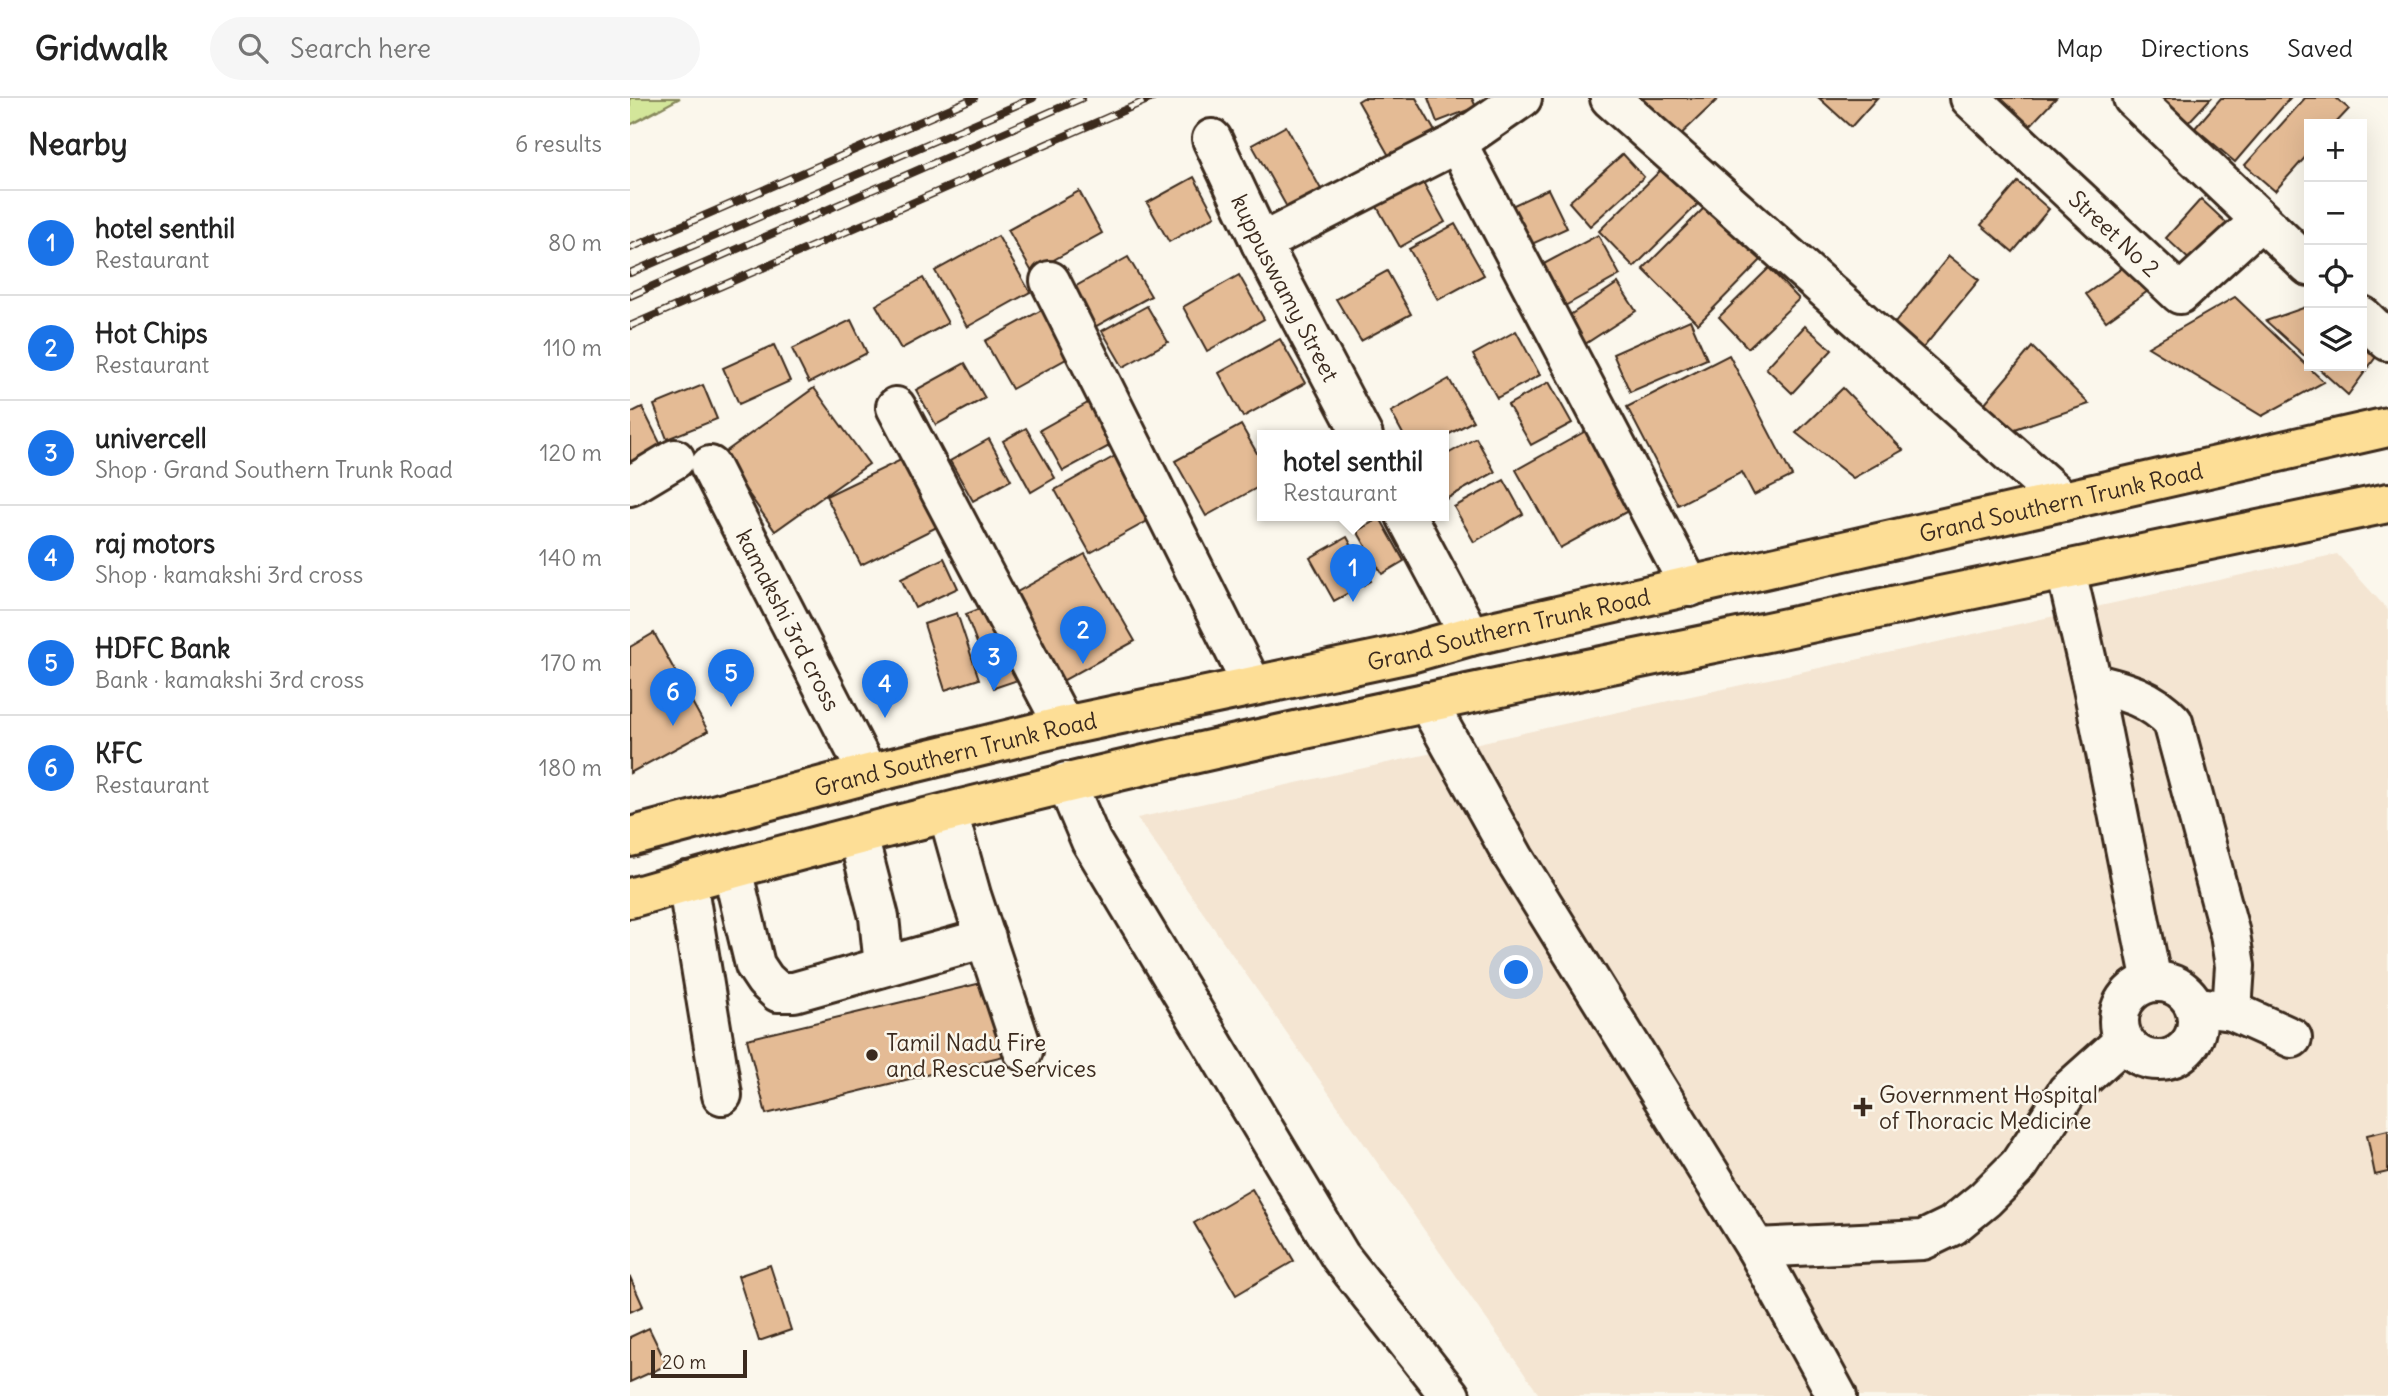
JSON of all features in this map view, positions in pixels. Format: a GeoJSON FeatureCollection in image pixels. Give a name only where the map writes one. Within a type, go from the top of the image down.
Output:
{"type":"FeatureCollection","features":[{"type":"Feature","properties":{"kind":"main road","name":"Grand Southern Trunk Road"},"geometry":{"type":"LineString","coordinates":[[632,832],[1063,726],[1410,653],[1470,636],[2388,427]]}},
{"type":"Feature","properties":{"kind":"main road"},"geometry":{"type":"LineString","coordinates":[[630,898],[1066,782],[1427,702],[2388,503]]}},
{"type":"Feature","properties":{"kind":"street"},"geometry":{"type":"LineString","coordinates":[[1261,243],[1457,143],[1522,98]]}},
{"type":"Feature","properties":{"kind":"street"},"geometry":{"type":"LineString","coordinates":[[1610,98],[2064,501]]}},
{"type":"Feature","properties":{"kind":"street","name":"Street No 2"},"geometry":{"type":"LineString","coordinates":[[1970,98],[2180,294],[2261,220]]}},
{"type":"Feature","properties":{"kind":"street"},"geometry":{"type":"LineString","coordinates":[[2133,98],[2304,261]]}},
{"type":"Feature","properties":{"kind":"street","name":"kuppuswamy Street"},"geometry":{"type":"LineString","coordinates":[[1212,139],[1261,243],[1360,430]]}},
{"type":"Feature","properties":{"kind":"street"},"geometry":{"type":"LineString","coordinates":[[1457,143],[1690,587]]}},
{"type":"Feature","properties":{"kind":"street"},"geometry":{"type":"LineString","coordinates":[[1050,281],[1252,685]]}},
{"type":"Feature","properties":{"kind":"street"},"geometry":{"type":"LineString","coordinates":[[2367,321],[2388,341]]}},
{"type":"Feature","properties":{"kind":"street"},"geometry":{"type":"LineString","coordinates":[[896,407],[1063,726]]}},
{"type":"Feature","properties":{"kind":"street","name":"kamakshi 3rd cross"},"geometry":{"type":"LineString","coordinates":[[630,485],[693,462],[868,774]]}},
{"type":"Feature","properties":{"kind":"street"},"geometry":{"type":"LineString","coordinates":[[1409,521],[1470,636]]}},
{"type":"Feature","properties":{"kind":"street"},"geometry":{"type":"LineString","coordinates":[[2066,571],[2092,683],[2152,982]]}},
{"type":"Feature","properties":{"kind":"street"},"geometry":{"type":"LineString","coordinates":[[2092,683],[2148,700],[2173,722],[2230,934],[2235,966],[2231,1012]]}},
{"type":"Feature","properties":{"kind":"street"},"geometry":{"type":"LineString","coordinates":[[1427,702],[1514,858],[1756,1248],[1837,1396]]}},
{"type":"Feature","properties":{"kind":"street"},"geometry":{"type":"LineString","coordinates":[[1066,782],[1091,841],[1340,1256],[1450,1396]]}},
{"type":"Feature","properties":{"kind":"street"},"geometry":{"type":"LineString","coordinates":[[948,813],[1023,1051]]}},
{"type":"Feature","properties":{"kind":"street"},"geometry":{"type":"LineString","coordinates":[[858,836],[880,917],[884,967]]}},
{"type":"Feature","properties":{"kind":"street"},"geometry":{"type":"LineString","coordinates":[[732,869],[755,965],[765,980],[778,992],[794,992],[986,939]]}},
{"type":"Feature","properties":{"kind":"street"},"geometry":{"type":"LineString","coordinates":[[687,881],[722,1095]]}},
{"type":"Feature","properties":{"kind":"street"},"geometry":{"type":"LineString","coordinates":[[2152,982],[2177,986],[2194,1006],[2197,1019],[2196,1032],[2181,1054],[2155,1061],[2132,1051],[2119,1029],[2122,1004],[2129,994],[2152,982]]}},
{"type":"Feature","properties":{"kind":"street"},"geometry":{"type":"LineString","coordinates":[[2194,1006],[2231,1012],[2292,1038]]}},
{"type":"Feature","properties":{"kind":"street"},"geometry":{"type":"LineString","coordinates":[[1756,1248],[1923,1240],[1952,1226],[1985,1199],[2019,1165],[2067,1092],[2124,1041]]}},
{"type":"Feature","properties":{"kind":"shaded area","name":"Government Hospital of Thoracic Medicine"},"geometry":{"type":"Polygon","coordinates":[[[2337,554],[2388,610],[2388,1396],[1540,1396],[1137,818],[2337,554]]]}},
{"type":"Feature","properties":{"kind":"green space"},"geometry":{"type":"Polygon","coordinates":[[[630,98],[680,98],[630,125],[630,98]]]}},
{"type":"Feature","properties":{"kind":"building"},"geometry":{"type":"Polygon","coordinates":[[[1363,98],[1416,98],[1442,144],[1397,170],[1358,101],[1363,98]]]}},
{"type":"Feature","properties":{"kind":"building"},"geometry":{"type":"Polygon","coordinates":[[[1428,98],[1472,98],[1476,107],[1437,122],[1428,98]]]}},
{"type":"Feature","properties":{"kind":"building"},"geometry":{"type":"Polygon","coordinates":[[[1634,98],[1719,98],[1675,140],[1634,98]]]}},
{"type":"Feature","properties":{"kind":"building"},"geometry":{"type":"Polygon","coordinates":[[[1819,98],[1877,98],[1851,127],[1819,98]]]}},
{"type":"Feature","properties":{"kind":"building"},"geometry":{"type":"Polygon","coordinates":[[[2002,98],[2056,98],[2026,130],[1997,103],[2002,98]]]}},
{"type":"Feature","properties":{"kind":"building"},"geometry":{"type":"Polygon","coordinates":[[[2155,98],[2211,98],[2185,126],[2155,98]]]}},
{"type":"Feature","properties":{"kind":"building"},"geometry":{"type":"Polygon","coordinates":[[[2221,98],[2290,98],[2235,162],[2195,128],[2221,98]]]}},
{"type":"Feature","properties":{"kind":"building"},"geometry":{"type":"Polygon","coordinates":[[[2305,98],[2336,98],[2349,109],[2340,119],[2304,119],[2304,159],[2275,191],[2245,165],[2305,98]]]}},
{"type":"Feature","properties":{"kind":"building"},"geometry":{"type":"Polygon","coordinates":[[[1286,126],[1322,191],[1288,209],[1252,145],[1286,126]]]}},
{"type":"Feature","properties":{"kind":"building"},"geometry":{"type":"Polygon","coordinates":[[[1623,154],[1644,177],[1590,226],[1569,202],[1623,154]]]}},
{"type":"Feature","properties":{"kind":"building"},"geometry":{"type":"Polygon","coordinates":[[[1667,164],[1702,200],[1634,267],[1599,231],[1667,164]]]}},
{"type":"Feature","properties":{"kind":"building"},"geometry":{"type":"Polygon","coordinates":[[[1418,173],[1445,222],[1400,247],[1372,198],[1418,173]]]}},
{"type":"Feature","properties":{"kind":"building"},"geometry":{"type":"Polygon","coordinates":[[[1194,177],[1215,216],[1169,242],[1147,203],[1194,177]]]}},
{"type":"Feature","properties":{"kind":"building"},"geometry":{"type":"Polygon","coordinates":[[[2018,182],[2049,209],[2013,252],[1981,225],[2018,182]]]}},
{"type":"Feature","properties":{"kind":"building"},"geometry":{"type":"Polygon","coordinates":[[[1548,189],[1567,228],[1521,249],[1503,210],[1548,189]]]}},
{"type":"Feature","properties":{"kind":"building"},"geometry":{"type":"Polygon","coordinates":[[[1079,191],[1102,233],[1032,272],[1008,230],[1079,191]]]}},
{"type":"Feature","properties":{"kind":"building"},"geometry":{"type":"Polygon","coordinates":[[[2201,199],[2231,227],[2196,266],[2166,238],[2201,199]]]}},
{"type":"Feature","properties":{"kind":"building"},"geometry":{"type":"Polygon","coordinates":[[[1710,202],[1765,256],[1698,324],[1643,269],[1710,202]]]}},
{"type":"Feature","properties":{"kind":"building"},"geometry":{"type":"Polygon","coordinates":[[[1455,224],[1484,275],[1438,300],[1409,249],[1455,224]]]}},
{"type":"Feature","properties":{"kind":"building"},"geometry":{"type":"Polygon","coordinates":[[[1598,235],[1620,275],[1563,307],[1540,266],[1598,235]]]}},
{"type":"Feature","properties":{"kind":"building"},"geometry":{"type":"Polygon","coordinates":[[[998,236],[1030,292],[967,327],[935,271],[998,236]]]}},
{"type":"Feature","properties":{"kind":"building"},"geometry":{"type":"Polygon","coordinates":[[[1949,256],[1979,280],[1919,353],[1890,329],[1949,256]]]}},
{"type":"Feature","properties":{"kind":"building"},"geometry":{"type":"Polygon","coordinates":[[[1128,257],[1151,296],[1084,333],[1062,294],[1128,257]]]}},
{"type":"Feature","properties":{"kind":"building"},"geometry":{"type":"Polygon","coordinates":[[[2128,264],[2148,291],[2106,321],[2086,294],[2128,264]]]}},
{"type":"Feature","properties":{"kind":"building"},"geometry":{"type":"Polygon","coordinates":[[[1769,268],[1799,299],[1748,348],[1719,317],[1769,268]]]}},
{"type":"Feature","properties":{"kind":"building"},"geometry":{"type":"Polygon","coordinates":[[[1387,271],[1411,314],[1361,341],[1336,299],[1387,271]]]}},
{"type":"Feature","properties":{"kind":"building"},"geometry":{"type":"Polygon","coordinates":[[[1239,275],[1264,319],[1207,351],[1183,307],[1239,275]]]}},
{"type":"Feature","properties":{"kind":"building"},"geometry":{"type":"Polygon","coordinates":[[[923,278],[948,323],[901,349],[876,305],[923,278]]]}},
{"type":"Feature","properties":{"kind":"building"},"geometry":{"type":"Polygon","coordinates":[[[1618,283],[1636,311],[1585,344],[1567,317],[1618,283]]]}},
{"type":"Feature","properties":{"kind":"building"},"geometry":{"type":"Polygon","coordinates":[[[2235,297],[2304,363],[2304,371],[2312,371],[2324,382],[2262,416],[2148,347],[2235,297]]]}},
{"type":"Feature","properties":{"kind":"building"},"geometry":{"type":"Polygon","coordinates":[[[1049,306],[1075,354],[1012,389],[985,341],[1049,306]]]}},
{"type":"Feature","properties":{"kind":"building"},"geometry":{"type":"Polygon","coordinates":[[[1147,306],[1168,342],[1123,367],[1102,331],[1147,306]]]}},
{"type":"Feature","properties":{"kind":"building"},"geometry":{"type":"Polygon","coordinates":[[[2304,308],[2304,355],[2266,321],[2304,308]]]}},
{"type":"Feature","properties":{"kind":"building"},"geometry":{"type":"Polygon","coordinates":[[[851,320],[867,353],[809,383],[792,349],[851,320]]]}},
{"type":"Feature","properties":{"kind":"building"},"geometry":{"type":"Polygon","coordinates":[[[1690,320],[1707,359],[1630,392],[1613,354],[1690,320]]]}},
{"type":"Feature","properties":{"kind":"building"},"geometry":{"type":"Polygon","coordinates":[[[1805,326],[1832,350],[1792,393],[1766,368],[1805,326]]]}},
{"type":"Feature","properties":{"kind":"building"},"geometry":{"type":"Polygon","coordinates":[[[1516,331],[1540,375],[1497,398],[1473,355],[1516,331]]]}},
{"type":"Feature","properties":{"kind":"building"},"geometry":{"type":"Polygon","coordinates":[[[2367,332],[2384,346],[2367,369],[2367,332]]]}},
{"type":"Feature","properties":{"kind":"building"},"geometry":{"type":"Polygon","coordinates":[[[1280,339],[1305,383],[1243,417],[1219,373],[1280,339]]]}},
{"type":"Feature","properties":{"kind":"building"},"geometry":{"type":"Polygon","coordinates":[[[774,345],[790,381],[739,404],[723,368],[774,345]]]}},
{"type":"Feature","properties":{"kind":"building"},"geometry":{"type":"Polygon","coordinates":[[[2032,347],[2089,404],[2012,430],[1984,404],[2032,347]]]}},
{"type":"Feature","properties":{"kind":"building"},"geometry":{"type":"Polygon","coordinates":[[[1729,355],[1792,476],[1754,495],[1742,472],[1678,505],[1627,407],[1729,355]]]}},
{"type":"Feature","properties":{"kind":"building"},"geometry":{"type":"Polygon","coordinates":[[[965,363],[985,398],[936,425],[916,390],[965,363]]]}},
{"type":"Feature","properties":{"kind":"building"},"geometry":{"type":"Polygon","coordinates":[[[2322,371],[2366,371],[2348,395],[2322,371]]]}},
{"type":"Feature","properties":{"kind":"building"},"geometry":{"type":"Polygon","coordinates":[[[1449,379],[1473,421],[1449,434],[1449,430],[1401,430],[1391,412],[1449,379]]]}},
{"type":"Feature","properties":{"kind":"building"},"geometry":{"type":"Polygon","coordinates":[[[1549,382],[1572,423],[1531,445],[1508,405],[1549,382]]]}},
{"type":"Feature","properties":{"kind":"building"},"geometry":{"type":"Polygon","coordinates":[[[703,385],[717,419],[667,439],[654,405],[703,385]]]}},
{"type":"Feature","properties":{"kind":"building"},"geometry":{"type":"Polygon","coordinates":[[[814,388],[869,464],[775,531],[721,455],[814,388]]]}},
{"type":"Feature","properties":{"kind":"building"},"geometry":{"type":"Polygon","coordinates":[[[1843,388],[1903,450],[1853,478],[1796,433],[1843,388]]]}},
{"type":"Feature","properties":{"kind":"building"},"geometry":{"type":"Polygon","coordinates":[[[1102,395],[1126,437],[1063,471],[1040,430],[1102,395]]]}},
{"type":"Feature","properties":{"kind":"building"},"geometry":{"type":"Polygon","coordinates":[[[642,407],[666,455],[630,473],[630,413],[642,407]]]}},
{"type":"Feature","properties":{"kind":"building"},"geometry":{"type":"Polygon","coordinates":[[[1241,425],[1257,453],[1257,488],[1206,516],[1175,461],[1241,425]]]}},
{"type":"Feature","properties":{"kind":"building"},"geometry":{"type":"Polygon","coordinates":[[[1593,427],[1637,506],[1560,548],[1516,470],[1593,427]]]}},
{"type":"Feature","properties":{"kind":"building"},"geometry":{"type":"Polygon","coordinates":[[[1026,428],[1055,478],[1031,492],[1003,441],[1026,428]]]}},
{"type":"Feature","properties":{"kind":"building"},"geometry":{"type":"Polygon","coordinates":[[[1476,438],[1495,472],[1449,497],[1449,453],[1476,438]]]}},
{"type":"Feature","properties":{"kind":"building"},"geometry":{"type":"Polygon","coordinates":[[[989,439],[1011,480],[973,501],[950,461],[989,439]]]}},
{"type":"Feature","properties":{"kind":"building"},"geometry":{"type":"Polygon","coordinates":[[[1124,451],[1160,514],[1090,553],[1055,490],[1124,451]]]}},
{"type":"Feature","properties":{"kind":"building"},"geometry":{"type":"Polygon","coordinates":[[[907,457],[941,525],[861,565],[826,496],[907,457]]]}},
{"type":"Feature","properties":{"kind":"building"},"geometry":{"type":"Polygon","coordinates":[[[1504,480],[1523,514],[1474,542],[1454,507],[1504,480]]]}},
{"type":"Feature","properties":{"kind":"building"},"geometry":{"type":"Polygon","coordinates":[[[1375,521],[1382,521],[1404,561],[1382,574],[1357,531],[1375,521]]]}},
{"type":"Feature","properties":{"kind":"building"},"geometry":{"type":"Polygon","coordinates":[[[1347,537],[1371,581],[1334,601],[1310,558],[1347,537]]]}},
{"type":"Feature","properties":{"kind":"building"},"geometry":{"type":"Polygon","coordinates":[[[1085,554],[1135,641],[1059,683],[1010,596],[1085,554]]]}},
{"type":"Feature","properties":{"kind":"building"},"geometry":{"type":"Polygon","coordinates":[[[944,558],[958,588],[915,608],[901,579],[944,558]]]}},
{"type":"Feature","properties":{"kind":"building"},"geometry":{"type":"Polygon","coordinates":[[[992,604],[1021,679],[994,688],[966,614],[992,604]]]}},
{"type":"Feature","properties":{"kind":"building"},"geometry":{"type":"Polygon","coordinates":[[[957,613],[979,679],[945,690],[924,624],[957,613]]]}},
{"type":"Feature","properties":{"kind":"building"},"geometry":{"type":"Polygon","coordinates":[[[654,633],[708,731],[630,773],[630,647],[654,633]]]}},
{"type":"Feature","properties":{"kind":"building"},"geometry":{"type":"Polygon","coordinates":[[[994,980],[1012,1054],[766,1114],[747,1039],[994,980]]]}},
{"type":"Feature","properties":{"kind":"building"},"geometry":{"type":"Polygon","coordinates":[[[2388,1130],[2388,1172],[2375,1175],[2367,1135],[2388,1130]]]}},
{"type":"Feature","properties":{"kind":"building"},"geometry":{"type":"Polygon","coordinates":[[[1252,1189],[1294,1261],[1236,1295],[1194,1223],[1252,1189]]]}},
{"type":"Feature","properties":{"kind":"building"},"geometry":{"type":"Polygon","coordinates":[[[770,1265],[791,1330],[759,1341],[738,1276],[770,1265]]]}},
{"type":"Feature","properties":{"kind":"building"},"geometry":{"type":"Polygon","coordinates":[[[630,1277],[643,1306],[630,1312],[630,1277]]]}},
{"type":"Feature","properties":{"kind":"building"},"geometry":{"type":"Polygon","coordinates":[[[649,1328],[667,1365],[630,1382],[630,1337],[649,1328]]]}},
{"type":"Feature","properties":{"kind":"railway"},"geometry":{"type":"LineString","coordinates":[[630,248],[974,98]]}},
{"type":"Feature","properties":{"kind":"railway"},"geometry":{"type":"LineString","coordinates":[[630,273],[1033,98]]}},
{"type":"Feature","properties":{"kind":"railway"},"geometry":{"type":"LineString","coordinates":[[630,296],[1082,98]]}},
{"type":"Feature","properties":{"kind":"railway"},"geometry":{"type":"LineString","coordinates":[[630,326],[1152,98]]}},
{"type":"Feature","properties":{"kind":"place","name":"hotel senthil"},"geometry":{"type":"Point","coordinates":[1353,602]}},
{"type":"Feature","properties":{"kind":"place","name":"Hot Chips"},"geometry":{"type":"Point","coordinates":[1083,664]}},
{"type":"Feature","properties":{"kind":"place","name":"univercell"},"geometry":{"type":"Point","coordinates":[994,691]}},
{"type":"Feature","properties":{"kind":"place","name":"HDFC Bank"},"geometry":{"type":"Point","coordinates":[731,707]}},
{"type":"Feature","properties":{"kind":"place","name":"raj motors"},"geometry":{"type":"Point","coordinates":[885,718]}},
{"type":"Feature","properties":{"kind":"place","name":"KFC"},"geometry":{"type":"Point","coordinates":[673,726]}},
{"type":"Feature","properties":{"kind":"place","name":"Tamil Nadu Fire and Rescue Services"},"geometry":{"type":"Point","coordinates":[872,1055]}},
{"type":"Feature","properties":{"kind":"place","name":"Government Hospital of Thoracic Medicine"},"geometry":{"type":"Point","coordinates":[1863,1107]}}]}
